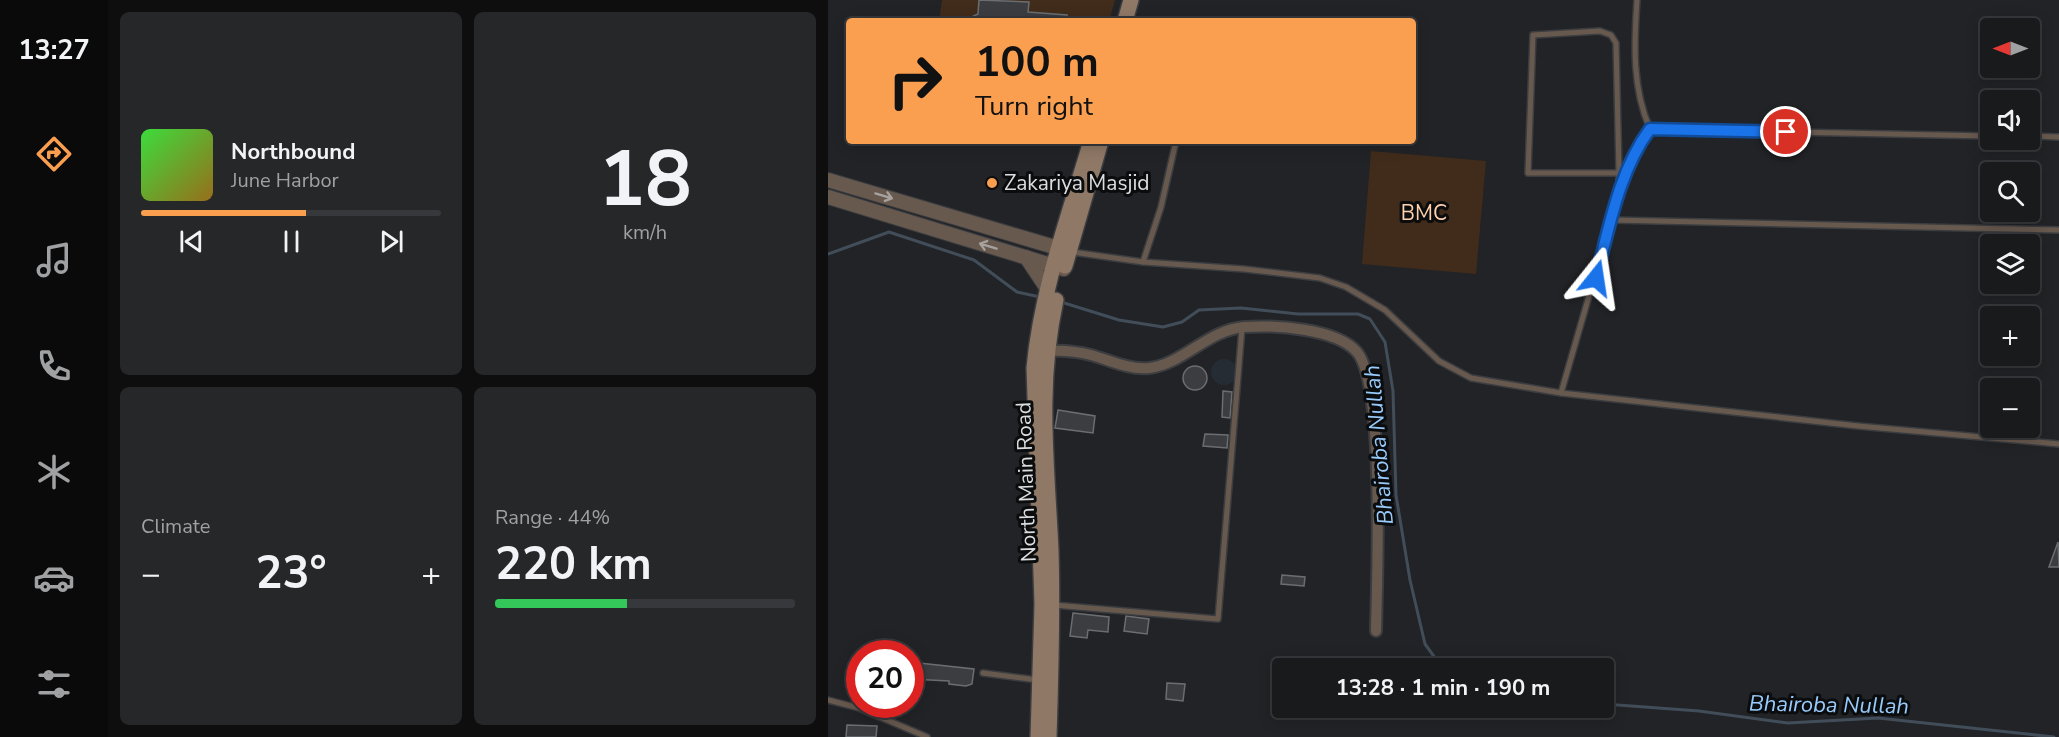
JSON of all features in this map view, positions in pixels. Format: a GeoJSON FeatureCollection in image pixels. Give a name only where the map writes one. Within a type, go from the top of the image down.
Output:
{"type":"FeatureCollection","features":[{"type":"Feature","properties":{"kind":"main road"},"geometry":{"type":"LineString","coordinates":[[1126,18],[1131,0]]}},
{"type":"Feature","properties":{"kind":"main road"},"geometry":{"type":"LineString","coordinates":[[1135,18],[1140,0]]}},
{"type":"Feature","properties":{"kind":"main road"},"geometry":{"type":"LineString","coordinates":[[1067,242],[1089,144]]}},
{"type":"Feature","properties":{"kind":"main road"},"geometry":{"type":"LineString","coordinates":[[1067,242],[1100,144]]}},
{"type":"Feature","properties":{"kind":"main road","name":"North Main Road"},"geometry":{"type":"LineString","coordinates":[[1038,737],[1042,604],[1033,402],[1051,292],[1067,242]]}},
{"type":"Feature","properties":{"kind":"main road","name":"North Main Road"},"geometry":{"type":"LineString","coordinates":[[1043,344],[1043,402],[1053,604],[1049,737]]}},
{"type":"Feature","properties":{"kind":"street"},"geometry":{"type":"LineString","coordinates":[[828,180],[958,219],[1067,242]]}},
{"type":"Feature","properties":{"kind":"street"},"geometry":{"type":"LineString","coordinates":[[828,197],[1060,267]]}},
{"type":"Feature","properties":{"kind":"street"},"geometry":{"type":"LineString","coordinates":[[1026,257],[1051,292]]}},
{"type":"Feature","properties":{"kind":"street"},"geometry":{"type":"LineString","coordinates":[[1043,344],[1120,364],[1150,368],[1171,360],[1221,333],[1242,327],[1278,327],[1331,336],[1355,350],[1365,363],[1375,417],[1376,631]]}},
{"type":"Feature","properties":{"kind":"lane"},"geometry":{"type":"LineString","coordinates":[[1636,0],[1636,85],[1640,106],[1650,129]]}},
{"type":"Feature","properties":{"kind":"lane"},"geometry":{"type":"LineString","coordinates":[[1619,173],[1528,173],[1533,35],[1600,31],[1611,35],[1616,43],[1619,173],[1619,192]]}},
{"type":"Feature","properties":{"kind":"lane"},"geometry":{"type":"LineString","coordinates":[[1650,129],[1980,136]]}},
{"type":"Feature","properties":{"kind":"lane"},"geometry":{"type":"LineString","coordinates":[[1561,393],[1619,192],[1640,143],[1650,129]]}},
{"type":"Feature","properties":{"kind":"lane"},"geometry":{"type":"LineString","coordinates":[[2040,136],[2059,137]]}},
{"type":"Feature","properties":{"kind":"lane"},"geometry":{"type":"LineString","coordinates":[[1143,262],[1161,207],[1175,144]]}},
{"type":"Feature","properties":{"kind":"lane"},"geometry":{"type":"LineString","coordinates":[[1612,220],[2059,230]]}},
{"type":"Feature","properties":{"kind":"lane"},"geometry":{"type":"LineString","coordinates":[[1067,242],[1143,262],[1244,269],[1320,278],[1346,287],[1385,310],[1439,361],[1471,378],[1561,393],[1858,426],[2059,444]]}},
{"type":"Feature","properties":{"kind":"lane"},"geometry":{"type":"LineString","coordinates":[[1053,604],[1218,619],[1242,327]]}},
{"type":"Feature","properties":{"kind":"lane"},"geometry":{"type":"LineString","coordinates":[[983,673],[1040,680]]}},
{"type":"Feature","properties":{"kind":"lane"},"geometry":{"type":"LineString","coordinates":[[828,700],[860,708],[927,737]]}},
{"type":"Feature","properties":{"kind":"shaded area"},"geometry":{"type":"Polygon","coordinates":[[[1224,359],[1233,363],[1237,372],[1233,381],[1224,385],[1215,381],[1211,372],[1215,363],[1224,359]]]}},
{"type":"Feature","properties":{"kind":"green space"},"geometry":{"type":"Polygon","coordinates":[[[942,0],[1115,0],[1110,18],[939,18],[942,0]]]}},
{"type":"Feature","properties":{"kind":"green space","name":"BMC"},"geometry":{"type":"Polygon","coordinates":[[[1371,151],[1486,161],[1476,274],[1362,264],[1371,151]]]}},
{"type":"Feature","properties":{"kind":"building"},"geometry":{"type":"Polygon","coordinates":[[[979,0],[1029,2],[1028,12],[1067,15],[1067,18],[969,18],[978,14],[979,0]]]}},
{"type":"Feature","properties":{"kind":"building"},"geometry":{"type":"Polygon","coordinates":[[[1195,366],[1204,369],[1207,378],[1204,387],[1195,390],[1186,387],[1183,378],[1186,369],[1195,366]]]}},
{"type":"Feature","properties":{"kind":"building"},"geometry":{"type":"Polygon","coordinates":[[[1223,391],[1232,392],[1230,418],[1222,417],[1223,391]]]}},
{"type":"Feature","properties":{"kind":"building"},"geometry":{"type":"Polygon","coordinates":[[[1058,410],[1095,416],[1093,433],[1055,428],[1058,410]]]}},
{"type":"Feature","properties":{"kind":"building"},"geometry":{"type":"Polygon","coordinates":[[[1205,434],[1228,435],[1227,448],[1203,446],[1205,434]]]}},
{"type":"Feature","properties":{"kind":"building"},"geometry":{"type":"Polygon","coordinates":[[[2058,542],[2059,567],[2049,567],[2058,542]]]}},
{"type":"Feature","properties":{"kind":"building"},"geometry":{"type":"Polygon","coordinates":[[[1282,575],[1305,577],[1304,586],[1281,584],[1282,575]]]}},
{"type":"Feature","properties":{"kind":"building"},"geometry":{"type":"Polygon","coordinates":[[[1073,613],[1109,617],[1108,632],[1088,630],[1087,638],[1070,636],[1073,613]]]}},
{"type":"Feature","properties":{"kind":"building"},"geometry":{"type":"Polygon","coordinates":[[[1126,616],[1149,619],[1147,634],[1124,631],[1126,616]]]}},
{"type":"Feature","properties":{"kind":"building"},"geometry":{"type":"Polygon","coordinates":[[[924,664],[974,669],[972,684],[966,686],[949,684],[949,681],[924,680],[924,664]]]}},
{"type":"Feature","properties":{"kind":"building"},"geometry":{"type":"Polygon","coordinates":[[[1167,683],[1185,684],[1183,701],[1166,699],[1167,683]]]}},
{"type":"Feature","properties":{"kind":"building"},"geometry":{"type":"Polygon","coordinates":[[[847,725],[877,726],[876,737],[846,737],[847,725]]]}},
{"type":"Feature","properties":{"kind":"waterway","name":"Bhairoba Nullah"},"geometry":{"type":"LineString","coordinates":[[828,254],[889,232],[974,260],[1017,292],[1040,297]]}},
{"type":"Feature","properties":{"kind":"waterway","name":"Bhairoba Nullah"},"geometry":{"type":"LineString","coordinates":[[1061,302],[1119,320],[1163,327],[1182,322],[1199,310],[1241,308],[1298,314],[1358,314],[1370,319],[1385,342],[1393,391],[1396,495],[1410,580],[1425,644],[1435,658]]}},
{"type":"Feature","properties":{"kind":"waterway","name":"Bhairoba Nullah"},"geometry":{"type":"LineString","coordinates":[[1614,705],[1699,711],[1788,723],[1878,718],[2054,737]]}},
{"type":"Feature","properties":{"kind":"place","name":"Zakariya Masjid"},"geometry":{"type":"Point","coordinates":[992,183]}},
{"type":"Feature","properties":{"kind":"route"},"geometry":{"type":"LineString","coordinates":[[1596,278],[1619,192],[1640,143],[1650,129],[1786,132]]}}]}
